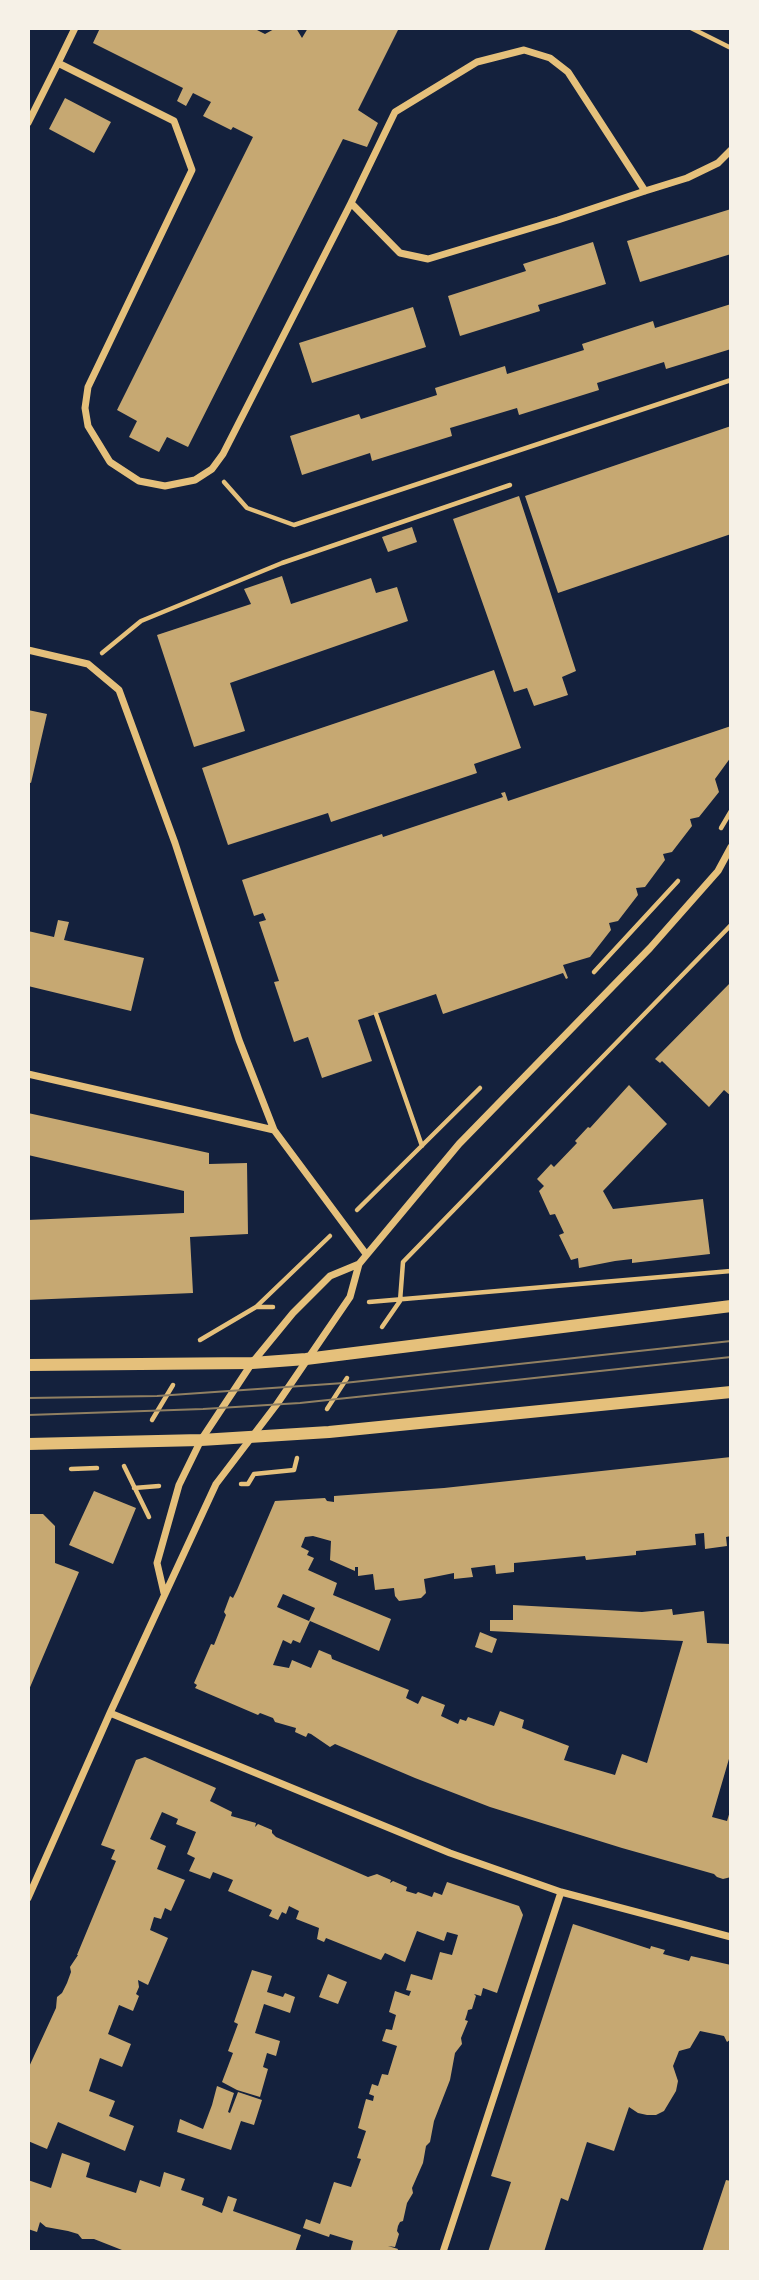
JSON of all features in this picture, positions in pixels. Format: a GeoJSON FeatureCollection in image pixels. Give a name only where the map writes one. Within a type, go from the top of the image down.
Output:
{"type":"FeatureCollection","features":[{"type":"Feature","properties":{"kind":"street"},"geometry":{"type":"LineString","coordinates":[[28,123],[75,28]]}},
{"type":"Feature","properties":{"kind":"street"},"geometry":{"type":"LineString","coordinates":[[58,63],[174,121],[192,170],[88,387],[85,408],[88,426],[110,462],[139,481],[165,486],[195,480],[212,469],[223,454],[395,112],[477,62],[524,50],[550,58],[568,72],[645,191]]}},
{"type":"Feature","properties":{"kind":"street"},"geometry":{"type":"LineString","coordinates":[[351,203],[400,253],[428,259],[687,178],[718,163],[731,150]]}},
{"type":"Feature","properties":{"kind":"street"},"geometry":{"type":"LineString","coordinates":[[28,650],[88,664],[119,690],[175,843],[239,1040],[274,1130],[366,1254]]}},
{"type":"Feature","properties":{"kind":"street"},"geometry":{"type":"LineString","coordinates":[[28,1898],[216,1484],[277,1404],[350,1297],[359,1264],[459,1144],[650,947],[718,871],[731,847]]}},
{"type":"Feature","properties":{"kind":"street"},"geometry":{"type":"LineString","coordinates":[[28,1074],[274,1130]]}},
{"type":"Feature","properties":{"kind":"street"},"geometry":{"type":"LineString","coordinates":[[164,1594],[157,1563],[179,1485],[201,1440],[252,1363],[300,1305],[330,1276],[359,1264]]}},
{"type":"Feature","properties":{"kind":"street"},"geometry":{"type":"LineString","coordinates":[[28,1365],[252,1363],[306,1359],[731,1306]]}},
{"type":"Feature","properties":{"kind":"street"},"geometry":{"type":"LineString","coordinates":[[28,1444],[201,1440],[361,1429],[731,1392]]}},
{"type":"Feature","properties":{"kind":"street"},"geometry":{"type":"LineString","coordinates":[[110,1713],[450,1853],[561,1892],[731,1937]]}},
{"type":"Feature","properties":{"kind":"street"},"geometry":{"type":"LineString","coordinates":[[443,2252],[561,1892]]}},
{"type":"Feature","properties":{"kind":"path"},"geometry":{"type":"LineString","coordinates":[[691,28],[731,48]]}},
{"type":"Feature","properties":{"kind":"path"},"geometry":{"type":"LineString","coordinates":[[212,469],[247,508],[294,525],[731,380]]}},
{"type":"Feature","properties":{"kind":"path"},"geometry":{"type":"LineString","coordinates":[[88,664],[141,621],[282,564],[510,485]]}},
{"type":"Feature","properties":{"kind":"path"},"geometry":{"type":"LineString","coordinates":[[720,831],[731,811]]}},
{"type":"Feature","properties":{"kind":"path"},"geometry":{"type":"LineString","coordinates":[[586,980],[687,871]]}},
{"type":"Feature","properties":{"kind":"path"},"geometry":{"type":"LineString","coordinates":[[400,1301],[402,1262],[731,925]]}},
{"type":"Feature","properties":{"kind":"path"},"geometry":{"type":"LineString","coordinates":[[376,1014],[422,1146]]}},
{"type":"Feature","properties":{"kind":"path"},"geometry":{"type":"LineString","coordinates":[[188,1340],[200,1339],[256,1307],[481,1088]]}},
{"type":"Feature","properties":{"kind":"path"},"geometry":{"type":"LineString","coordinates":[[345,1303],[400,1301],[731,1271]]}},
{"type":"Feature","properties":{"kind":"path"},"geometry":{"type":"LineString","coordinates":[[256,1307],[300,1305]]}},
{"type":"Feature","properties":{"kind":"path"},"geometry":{"type":"LineString","coordinates":[[157,1563],[150,1518],[123,1466],[200,1339]]}},
{"type":"Feature","properties":{"kind":"building"},"geometry":{"type":"Polygon","coordinates":[[[100,28],[253,28],[265,34],[276,28],[296,28],[302,38],[308,28],[399,28],[358,110],[378,123],[367,147],[343,139],[188,447],[167,437],[159,452],[129,437],[137,421],[117,410],[253,137],[203,116],[211,102],[193,93],[186,106],[177,101],[183,88],[93,43],[100,28]]]}},
{"type":"Feature","properties":{"kind":"building"},"geometry":{"type":"Polygon","coordinates":[[[65,98],[111,122],[94,153],[49,129],[65,98]]]}},
{"type":"Feature","properties":{"kind":"building"},"geometry":{"type":"Polygon","coordinates":[[[731,209],[731,254],[640,282],[627,241],[731,209]]]}},
{"type":"Feature","properties":{"kind":"building"},"geometry":{"type":"Polygon","coordinates":[[[593,242],[606,284],[538,305],[540,311],[460,336],[448,296],[526,271],[523,264],[593,242]]]}},
{"type":"Feature","properties":{"kind":"building"},"geometry":{"type":"Polygon","coordinates":[[[731,304],[731,349],[666,369],[664,362],[597,383],[599,390],[519,415],[517,408],[450,428],[452,436],[372,461],[370,453],[302,475],[290,436],[359,414],[361,419],[437,395],[435,388],[505,366],[507,374],[584,350],[582,344],[653,321],[655,328],[731,304]]]}},
{"type":"Feature","properties":{"kind":"building"},"geometry":{"type":"Polygon","coordinates":[[[413,307],[426,347],[312,383],[299,343],[413,307]]]}},
{"type":"Feature","properties":{"kind":"building"},"geometry":{"type":"Polygon","coordinates":[[[731,426],[731,534],[558,593],[525,496],[731,426]]]}},
{"type":"Feature","properties":{"kind":"building"},"geometry":{"type":"Polygon","coordinates":[[[519,496],[576,671],[562,677],[568,695],[534,706],[527,688],[514,692],[453,519],[519,496]]]}},
{"type":"Feature","properties":{"kind":"building"},"geometry":{"type":"Polygon","coordinates":[[[412,527],[417,542],[388,552],[382,537],[412,527]]]}},
{"type":"Feature","properties":{"kind":"building"},"geometry":{"type":"Polygon","coordinates":[[[282,576],[291,604],[371,578],[376,593],[397,587],[408,621],[230,683],[245,731],[194,747],[157,635],[251,604],[244,589],[282,576]]]}},
{"type":"Feature","properties":{"kind":"building"},"geometry":{"type":"Polygon","coordinates":[[[494,670],[521,748],[474,764],[477,773],[331,822],[328,813],[228,845],[202,768],[494,670]]]}},
{"type":"Feature","properties":{"kind":"building"},"geometry":{"type":"Polygon","coordinates":[[[28,710],[47,714],[31,783],[28,782],[28,710]]]}},
{"type":"Feature","properties":{"kind":"building"},"geometry":{"type":"Polygon","coordinates":[[[731,726],[731,757],[715,779],[719,792],[699,817],[690,819],[692,826],[672,852],[663,854],[665,860],[645,887],[636,888],[638,895],[618,921],[609,923],[611,930],[590,957],[563,965],[568,978],[566,979],[563,973],[443,1014],[436,994],[358,1020],[372,1061],[322,1078],[308,1037],[294,1042],[274,982],[279,981],[259,922],[266,920],[263,913],[254,916],[242,880],[503,797],[501,793],[505,792],[508,801],[731,726]]]}},
{"type":"Feature","properties":{"kind":"building"},"geometry":{"type":"Polygon","coordinates":[[[58,920],[69,922],[64,940],[144,958],[131,1011],[28,986],[28,931],[54,937],[58,920]]]}},
{"type":"Feature","properties":{"kind":"building"},"geometry":{"type":"Polygon","coordinates":[[[731,982],[731,1096],[724,1090],[709,1107],[662,1061],[660,1063],[655,1059],[731,982]]]}},
{"type":"Feature","properties":{"kind":"building"},"geometry":{"type":"Polygon","coordinates":[[[629,1085],[667,1124],[603,1191],[613,1209],[703,1199],[710,1254],[632,1263],[632,1259],[579,1268],[578,1258],[571,1260],[559,1235],[564,1233],[555,1214],[550,1215],[539,1191],[544,1186],[537,1179],[551,1164],[554,1167],[629,1085]]]}},
{"type":"Feature","properties":{"kind":"building"},"geometry":{"type":"Polygon","coordinates":[[[28,1113],[209,1153],[209,1164],[247,1163],[248,1234],[190,1237],[193,1293],[28,1300],[28,1220],[184,1213],[184,1191],[28,1155],[28,1113]]]}},
{"type":"Feature","properties":{"kind":"building"},"geometry":{"type":"Polygon","coordinates":[[[731,1457],[731,1536],[726,1537],[727,1546],[705,1549],[704,1533],[695,1534],[696,1545],[636,1551],[636,1555],[586,1560],[585,1556],[514,1563],[514,1572],[496,1574],[495,1565],[471,1568],[473,1577],[454,1579],[454,1573],[424,1579],[426,1593],[421,1598],[399,1601],[394,1588],[375,1590],[373,1574],[358,1576],[358,1567],[355,1567],[355,1571],[330,1560],[331,1541],[313,1536],[305,1537],[301,1547],[309,1551],[307,1555],[314,1558],[308,1570],[337,1583],[333,1595],[391,1619],[379,1651],[310,1621],[300,1643],[293,1640],[291,1644],[283,1640],[273,1665],[289,1668],[292,1660],[311,1668],[319,1650],[331,1655],[332,1659],[409,1690],[406,1698],[418,1704],[422,1696],[445,1705],[441,1716],[458,1724],[460,1719],[466,1721],[468,1717],[494,1726],[500,1711],[524,1720],[522,1728],[569,1746],[564,1760],[615,1775],[622,1754],[647,1763],[683,1641],[490,1631],[490,1620],[513,1620],[513,1605],[642,1612],[672,1609],[673,1615],[704,1611],[707,1643],[731,1644],[731,1752],[712,1817],[727,1821],[731,1808],[731,1877],[723,1879],[714,1874],[490,1807],[335,1744],[330,1747],[311,1734],[308,1733],[306,1737],[295,1732],[296,1728],[275,1722],[273,1718],[260,1713],[258,1715],[195,1688],[197,1685],[194,1683],[226,1615],[224,1612],[230,1596],[233,1598],[237,1590],[275,1501],[325,1498],[334,1502],[334,1496],[444,1488],[731,1457]],[[283,1594],[277,1607],[309,1621],[315,1608],[283,1594]]]}},
{"type":"Feature","properties":{"kind":"building"},"geometry":{"type":"Polygon","coordinates":[[[94,1491],[136,1508],[113,1564],[69,1545],[94,1491]]]}},
{"type":"Feature","properties":{"kind":"building"},"geometry":{"type":"Polygon","coordinates":[[[28,1514],[43,1514],[55,1526],[55,1563],[79,1572],[28,1692],[28,1514]]]}},
{"type":"Feature","properties":{"kind":"building"},"geometry":{"type":"Polygon","coordinates":[[[480,1632],[497,1639],[492,1653],[475,1647],[480,1632]]]}},
{"type":"Feature","properties":{"kind":"building"},"geometry":{"type":"Polygon","coordinates":[[[145,1757],[216,1788],[210,1801],[232,1812],[231,1816],[256,1823],[255,1827],[258,1824],[272,1830],[276,1837],[368,1877],[377,1874],[391,1880],[390,1883],[393,1881],[407,1887],[406,1891],[432,1897],[434,1892],[442,1895],[447,1882],[519,1906],[523,1915],[497,1993],[483,1988],[481,1996],[474,1994],[476,1996],[472,2009],[468,2010],[462,2044],[455,2053],[450,2080],[434,2121],[430,2142],[426,2146],[423,2163],[412,2188],[413,2193],[407,2203],[403,2221],[398,2226],[399,2234],[395,2247],[388,2246],[398,2249],[397,2252],[350,2252],[353,2241],[330,2234],[329,2237],[303,2228],[306,2219],[320,2224],[334,2182],[351,2187],[361,2159],[357,2158],[366,2131],[358,2128],[366,2099],[373,2101],[374,2096],[369,2094],[372,2084],[378,2086],[382,2074],[388,2075],[397,2046],[382,2041],[386,2029],[392,2030],[396,2015],[389,2012],[395,1991],[409,1996],[411,1991],[406,1990],[411,1974],[432,1980],[440,1952],[452,1955],[458,1935],[447,1932],[444,1941],[417,1931],[405,1962],[385,1953],[381,1960],[326,1938],[324,1942],[317,1939],[319,1928],[296,1919],[299,1911],[289,1906],[286,1914],[282,1912],[278,1920],[269,1916],[272,1910],[228,1891],[233,1880],[213,1872],[210,1879],[189,1871],[195,1858],[187,1854],[196,1832],[176,1824],[178,1819],[162,1812],[150,1839],[166,1846],[157,1869],[185,1880],[171,1911],[165,1908],[161,1919],[154,1917],[150,1930],[168,1938],[148,1985],[138,1980],[136,1994],[139,1996],[133,2011],[119,2005],[108,2034],[131,2044],[122,2067],[100,2058],[89,2091],[115,2101],[109,2116],[134,2126],[125,2151],[58,2122],[47,2149],[28,2141],[28,2069],[56,2008],[57,1997],[67,1983],[70,1967],[78,1955],[116,1861],[111,1859],[115,1850],[101,1845],[136,1760],[145,1757]]]}},
{"type":"Feature","properties":{"kind":"building"},"geometry":{"type":"Polygon","coordinates":[[[573,1924],[650,1949],[651,1946],[665,1950],[663,1954],[689,1961],[691,1956],[731,1965],[731,2039],[727,2042],[724,2036],[700,2031],[690,2048],[679,2051],[673,2066],[678,2081],[676,2091],[664,2111],[647,2115],[629,2107],[614,2151],[587,2142],[568,2201],[561,2198],[544,2252],[488,2252],[511,2182],[491,2176],[573,1924]]]}},
{"type":"Feature","properties":{"kind":"building"},"geometry":{"type":"Polygon","coordinates":[[[252,1970],[272,1976],[267,1992],[283,1997],[285,1993],[295,1997],[290,2013],[264,2004],[255,2033],[280,2041],[276,2056],[267,2053],[263,2067],[268,2069],[260,2097],[222,2082],[233,2053],[228,2051],[238,2024],[234,2022],[252,1970]]]}},
{"type":"Feature","properties":{"kind":"building"},"geometry":{"type":"Polygon","coordinates":[[[328,1974],[347,1982],[338,2004],[319,1997],[328,1974]]]}},
{"type":"Feature","properties":{"kind":"building"},"geometry":{"type":"Polygon","coordinates":[[[217,2086],[234,2093],[228,2112],[230,2113],[238,2092],[262,2100],[254,2125],[241,2121],[231,2150],[177,2132],[180,2119],[203,2129],[217,2086]]]}},
{"type":"Feature","properties":{"kind":"building"},"geometry":{"type":"Polygon","coordinates":[[[62,2153],[90,2163],[86,2177],[136,2193],[140,2180],[160,2187],[164,2172],[185,2179],[181,2190],[204,2198],[202,2205],[222,2213],[228,2196],[237,2199],[233,2211],[301,2235],[295,2252],[127,2252],[94,2239],[82,2239],[78,2234],[46,2227],[40,2222],[37,2232],[28,2229],[28,2180],[51,2188],[62,2153]]]}},
{"type":"Feature","properties":{"kind":"building"},"geometry":{"type":"Polygon","coordinates":[[[726,2180],[731,2181],[731,2252],[702,2252],[726,2180]]]}},
{"type":"Feature","properties":{"kind":"tram line"},"geometry":{"type":"LineString","coordinates":[[28,1398],[157,1396],[344,1383],[731,1341]]}},
{"type":"Feature","properties":{"kind":"tram line"},"geometry":{"type":"LineString","coordinates":[[28,1415],[300,1403],[731,1357]]}}]}
